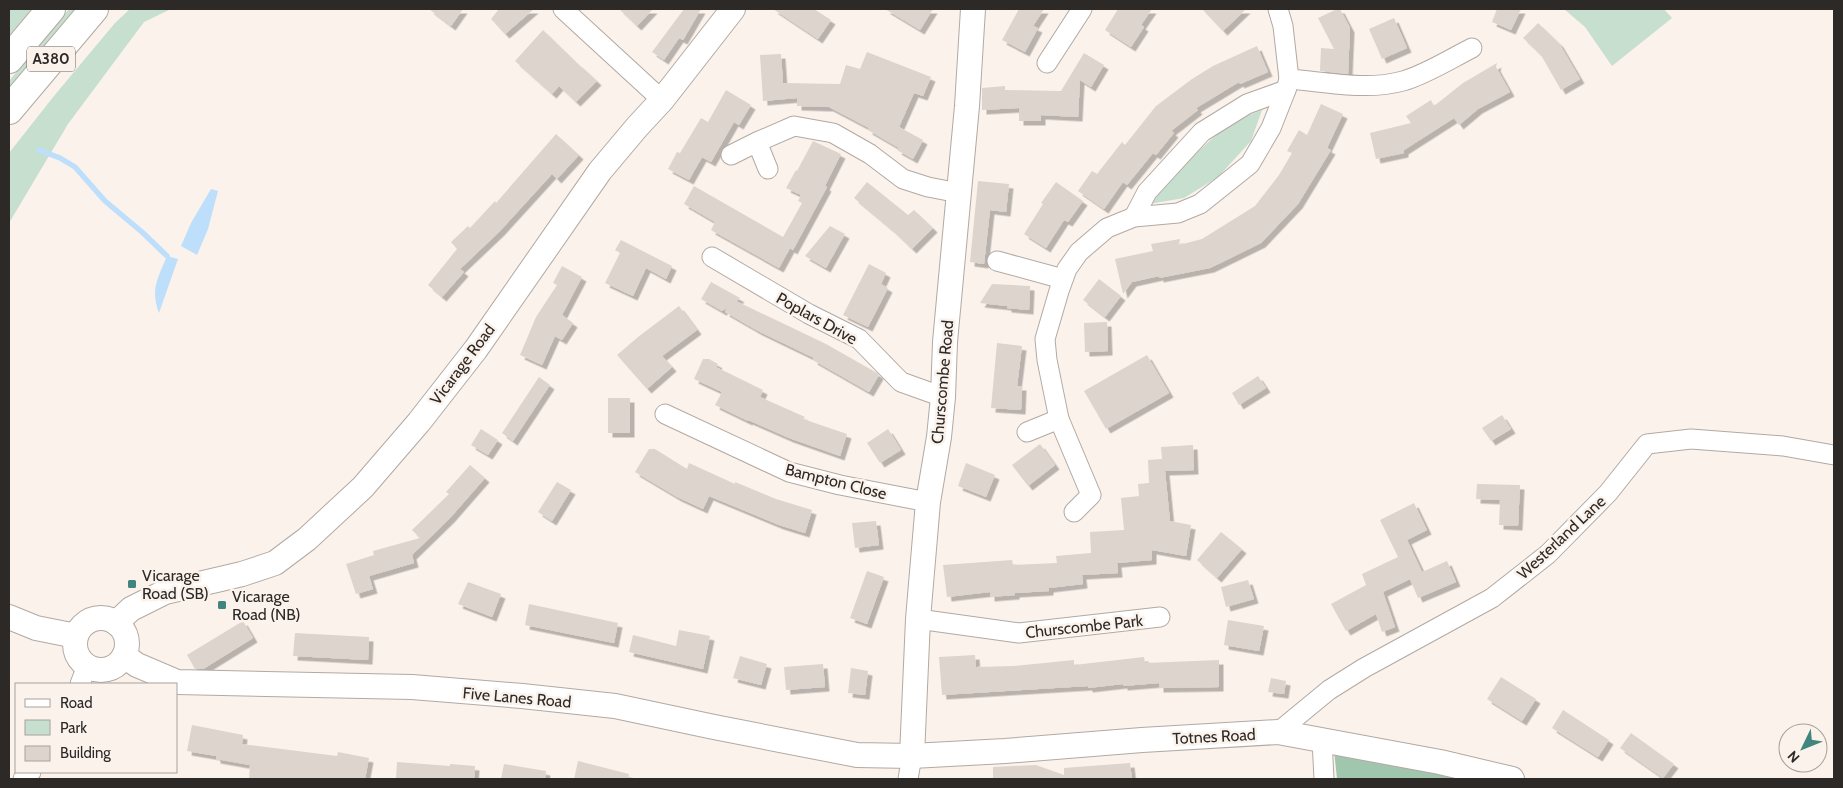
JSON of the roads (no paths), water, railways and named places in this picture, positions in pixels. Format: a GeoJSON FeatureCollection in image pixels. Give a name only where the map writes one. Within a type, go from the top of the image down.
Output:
{"type":"FeatureCollection","features":[{"type":"Feature","properties":{"kind":"highway","name":"A380"},"geometry":{"type":"LineString","coordinates":[[9,59],[51,9]]}},
{"type":"Feature","properties":{"kind":"highway","name":"A380"},"geometry":{"type":"LineString","coordinates":[[9,110],[94,9]]}},
{"type":"Feature","properties":{"kind":"street"},"geometry":{"type":"LineString","coordinates":[[563,9],[662,100]]}},
{"type":"Feature","properties":{"kind":"street","name":"Vicarage Road"},"geometry":{"type":"LineString","coordinates":[[116,623],[131,608],[165,592],[242,574],[276,563],[307,539],[363,487],[419,422],[476,349],[600,171],[662,100],[733,9]]}},
{"type":"Feature","properties":{"kind":"street","name":"Churscombe Road"},"geometry":{"type":"LineString","coordinates":[[912,756],[918,619],[928,502],[943,397],[945,342],[973,9]]}},
{"type":"Feature","properties":{"kind":"street"},"geometry":{"type":"LineString","coordinates":[[1047,63],[1082,9]]}},
{"type":"Feature","properties":{"kind":"street"},"geometry":{"type":"LineString","coordinates":[[1074,512],[1091,495],[1059,419],[1047,360],[1045,339],[1063,279],[1079,252],[1107,228],[1134,218],[1178,212],[1200,204],[1218,192],[1250,164],[1271,128],[1288,84],[1283,26],[1278,9]]}},
{"type":"Feature","properties":{"kind":"street"},"geometry":{"type":"LineString","coordinates":[[1134,218],[1147,192],[1202,132],[1246,104],[1288,84],[1373,86],[1405,81],[1472,48]]}},
{"type":"Feature","properties":{"kind":"street"},"geometry":{"type":"LineString","coordinates":[[731,156],[794,126],[833,133],[870,154],[903,179],[928,187],[959,193]]}},
{"type":"Feature","properties":{"kind":"street"},"geometry":{"type":"LineString","coordinates":[[757,142],[768,169]]}},
{"type":"Feature","properties":{"kind":"street","name":"Poplars Drive"},"geometry":{"type":"LineString","coordinates":[[712,257],[809,314],[858,339],[902,382],[943,397]]}},
{"type":"Feature","properties":{"kind":"street"},"geometry":{"type":"LineString","coordinates":[[997,261],[1063,279]]}},
{"type":"Feature","properties":{"kind":"street","name":"Bampton Close"},"geometry":{"type":"LineString","coordinates":[[665,414],[789,472],[840,485],[928,502]]}},
{"type":"Feature","properties":{"kind":"street"},"geometry":{"type":"LineString","coordinates":[[1028,432],[1059,419]]}},
{"type":"Feature","properties":{"kind":"street","name":"Westerland Lane"},"geometry":{"type":"LineString","coordinates":[[1278,732],[1343,681],[1492,598],[1548,554],[1608,493],[1647,444],[1691,439],[1783,446],[1834,455]]}},
{"type":"Feature","properties":{"kind":"street"},"geometry":{"type":"LineString","coordinates":[[9,617],[36,628],[76,636]]}},
{"type":"Feature","properties":{"kind":"street","name":"Churscombe Park"},"geometry":{"type":"LineString","coordinates":[[918,619],[1019,633],[1160,617]]}},
{"type":"Feature","properties":{"kind":"street"},"geometry":{"type":"LineString","coordinates":[[92,619],[108,619],[122,628],[127,642],[124,656],[117,664],[105,670],[94,669],[84,675],[75,645],[76,636],[79,629],[92,619]]}},
{"type":"Feature","properties":{"kind":"street","name":"Five Lanes Road"},"geometry":{"type":"LineString","coordinates":[[124,656],[137,665],[177,682],[412,687],[522,696],[615,706],[857,755],[912,756]]}},
{"type":"Feature","properties":{"kind":"street","name":"Totnes Road"},"geometry":{"type":"LineString","coordinates":[[912,756],[1278,732],[1440,762],[1512,779]]}},
{"type":"Feature","properties":{"kind":"street"},"geometry":{"type":"LineString","coordinates":[[1322,740],[1324,779]]}},
{"type":"Feature","properties":{"kind":"street"},"geometry":{"type":"LineString","coordinates":[[908,779],[912,756]]}},
{"type":"Feature","properties":{"kind":"water"},"geometry":{"type":"Polygon","coordinates":[[[211,189],[218,191],[208,229],[197,255],[181,246],[191,223],[211,189]]]}},
{"type":"Feature","properties":{"kind":"water"},"geometry":{"type":"Polygon","coordinates":[[[167,256],[178,259],[159,313],[156,305],[155,290],[167,256]]]}},
{"type":"Feature","properties":{"kind":"waterway"},"geometry":{"type":"LineString","coordinates":[[39,150],[60,158],[75,167],[105,201],[167,256]]}},
{"type":"Feature","properties":{"kind":"place","name":"Vicarage Road (SB)"},"geometry":{"type":"Point","coordinates":[132,584]}},
{"type":"Feature","properties":{"kind":"place","name":"Vicarage Road (NB)"},"geometry":{"type":"Point","coordinates":[222,605]}}]}
